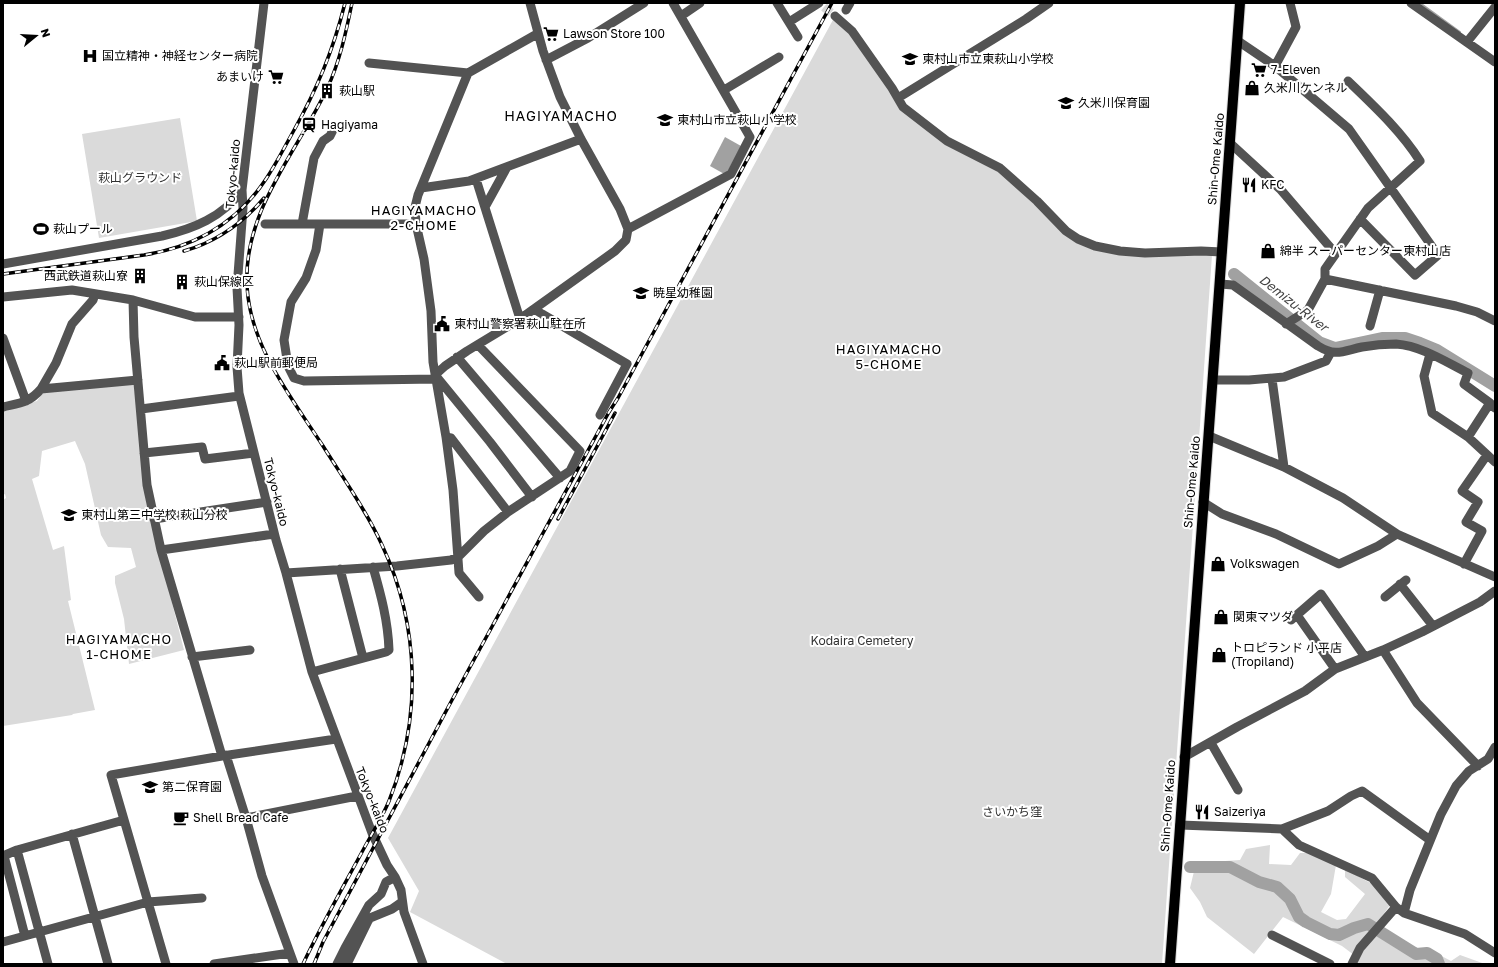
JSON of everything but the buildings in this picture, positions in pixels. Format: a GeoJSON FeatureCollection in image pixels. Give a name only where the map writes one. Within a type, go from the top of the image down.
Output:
{"type":"FeatureCollection","features":[{"type":"Feature","properties":{"kind":"main road","name":"Shin-Ome Kaido"},"geometry":{"type":"LineString","coordinates":[[1170,964],[1240,3]]}},
{"type":"Feature","properties":{"kind":"street","name":"Tokyo-kaido"},"geometry":{"type":"LineString","coordinates":[[264,3],[242,190],[243,208],[237,288],[239,317],[237,367],[239,396],[274,534],[286,573],[312,672],[357,796],[381,853],[401,890],[404,912],[423,964]]}},
{"type":"Feature","properties":{"kind":"street"},"geometry":{"type":"LineString","coordinates":[[320,224],[316,250],[306,278],[291,302],[284,340],[288,366],[294,378],[304,381],[435,377],[445,366],[457,357],[520,319],[615,251],[626,240],[628,229],[620,209],[581,139],[560,97],[537,34],[530,3]]}},
{"type":"Feature","properties":{"kind":"street"},"geometry":{"type":"LineString","coordinates":[[546,60],[588,38],[644,3]]}},
{"type":"Feature","properties":{"kind":"street"},"geometry":{"type":"LineString","coordinates":[[628,229],[731,174],[750,137],[673,3]]}},
{"type":"Feature","properties":{"kind":"street"},"geometry":{"type":"LineString","coordinates":[[681,16],[700,3]]}},
{"type":"Feature","properties":{"kind":"street"},"geometry":{"type":"LineString","coordinates":[[777,3],[798,37]]}},
{"type":"Feature","properties":{"kind":"street"},"geometry":{"type":"LineString","coordinates":[[898,98],[1026,19],[1048,3]]}},
{"type":"Feature","properties":{"kind":"street"},"geometry":{"type":"LineString","coordinates":[[1275,66],[1296,27],[1290,3]]}},
{"type":"Feature","properties":{"kind":"street"},"geometry":{"type":"LineString","coordinates":[[1411,3],[1469,39],[1492,57]]}},
{"type":"Feature","properties":{"kind":"street"},"geometry":{"type":"LineString","coordinates":[[789,22],[821,5]]}},
{"type":"Feature","properties":{"kind":"street"},"geometry":{"type":"LineString","coordinates":[[1469,39],[1495,7]]}},
{"type":"Feature","properties":{"kind":"street"},"geometry":{"type":"LineString","coordinates":[[835,16],[852,31],[903,107],[947,141],[1000,168],[1037,201],[1066,231],[1078,239],[1095,246],[1120,251],[1145,253],[1201,251],[1222,252]]}},
{"type":"Feature","properties":{"kind":"street"},"geometry":{"type":"LineString","coordinates":[[369,63],[468,73],[537,34]]}},
{"type":"Feature","properties":{"kind":"street"},"geometry":{"type":"LineString","coordinates":[[1238,41],[1275,66],[1349,129],[1438,255],[1415,275],[1360,219]]}},
{"type":"Feature","properties":{"kind":"street"},"geometry":{"type":"LineString","coordinates":[[724,90],[779,57]]}},
{"type":"Feature","properties":{"kind":"street"},"geometry":{"type":"LineString","coordinates":[[468,73],[421,188],[415,207],[416,224],[424,259],[431,311],[432,362],[446,437],[453,490],[459,573],[480,597]]}},
{"type":"Feature","properties":{"kind":"street"},"geometry":{"type":"LineString","coordinates":[[1287,323],[1308,310],[1325,278],[1325,268],[1368,208],[1420,161],[1411,146],[1377,109],[1348,81]]}},
{"type":"Feature","properties":{"kind":"street"},"geometry":{"type":"LineString","coordinates":[[302,224],[314,158],[323,141],[330,136],[335,126]]}},
{"type":"Feature","properties":{"kind":"street"},"geometry":{"type":"LineString","coordinates":[[421,188],[476,179],[581,139]]}},
{"type":"Feature","properties":{"kind":"street"},"geometry":{"type":"LineString","coordinates":[[1230,143],[1281,190],[1335,253]]}},
{"type":"Feature","properties":{"kind":"street"},"geometry":{"type":"LineString","coordinates":[[485,207],[508,167]]}},
{"type":"Feature","properties":{"kind":"street"},"geometry":{"type":"LineString","coordinates":[[476,179],[520,319]]}},
{"type":"Feature","properties":{"kind":"street"},"geometry":{"type":"LineString","coordinates":[[3,264],[162,236],[188,230],[202,224],[214,216],[233,201],[242,190]]}},
{"type":"Feature","properties":{"kind":"street"},"geometry":{"type":"LineString","coordinates":[[265,224],[416,224]]}},
{"type":"Feature","properties":{"kind":"street"},"geometry":{"type":"LineString","coordinates":[[1325,278],[1456,306],[1477,312],[1495,321]]}},
{"type":"Feature","properties":{"kind":"street"},"geometry":{"type":"LineString","coordinates":[[1220,284],[1234,285],[1318,346],[1331,352],[1347,352],[1362,347],[1395,344],[1430,354],[1468,373],[1464,384],[1492,406],[1468,437]]}},
{"type":"Feature","properties":{"kind":"street"},"geometry":{"type":"LineString","coordinates":[[3,297],[72,290],[133,300],[195,317],[239,317]]}},
{"type":"Feature","properties":{"kind":"street"},"geometry":{"type":"LineString","coordinates":[[1370,326],[1380,290]]}},
{"type":"Feature","properties":{"kind":"street"},"geometry":{"type":"LineString","coordinates":[[3,407],[33,398],[41,389],[56,363],[72,324],[93,300],[95,294]]}},
{"type":"Feature","properties":{"kind":"street"},"geometry":{"type":"LineString","coordinates":[[133,300],[134,337],[147,485],[161,550],[192,657],[246,818],[262,876],[294,964]]}},
{"type":"Feature","properties":{"kind":"street"},"geometry":{"type":"LineString","coordinates":[[534,309],[627,364],[600,415]]}},
{"type":"Feature","properties":{"kind":"street"},"geometry":{"type":"LineString","coordinates":[[3,338],[7,359],[26,401]]}},
{"type":"Feature","properties":{"kind":"street"},"geometry":{"type":"LineString","coordinates":[[286,573],[433,563],[451,560],[458,557],[484,531],[508,512],[570,471],[580,452],[478,345]]}},
{"type":"Feature","properties":{"kind":"street"},"geometry":{"type":"LineString","coordinates":[[1213,380],[1272,379],[1284,377],[1326,361],[1331,352]]}},
{"type":"Feature","properties":{"kind":"street"},"geometry":{"type":"LineString","coordinates":[[1430,354],[1424,376],[1432,412],[1468,437],[1495,462]]}},
{"type":"Feature","properties":{"kind":"street"},"geometry":{"type":"LineString","coordinates":[[457,357],[560,478]]}},
{"type":"Feature","properties":{"kind":"street"},"geometry":{"type":"LineString","coordinates":[[435,377],[490,442],[532,497]]}},
{"type":"Feature","properties":{"kind":"street"},"geometry":{"type":"LineString","coordinates":[[1272,379],[1284,467]]}},
{"type":"Feature","properties":{"kind":"street"},"geometry":{"type":"LineString","coordinates":[[41,389],[138,380]]}},
{"type":"Feature","properties":{"kind":"street"},"geometry":{"type":"LineString","coordinates":[[141,409],[239,396]]}},
{"type":"Feature","properties":{"kind":"street"},"geometry":{"type":"LineString","coordinates":[[1209,436],[1284,467],[1343,498],[1397,534],[1495,577]]}},
{"type":"Feature","properties":{"kind":"street"},"geometry":{"type":"LineString","coordinates":[[446,437],[451,438],[508,512]]}},
{"type":"Feature","properties":{"kind":"street"},"geometry":{"type":"LineString","coordinates":[[144,453],[202,447],[205,458],[254,453]]}},
{"type":"Feature","properties":{"kind":"street"},"geometry":{"type":"LineString","coordinates":[[1464,564],[1482,531],[1466,522],[1478,502],[1462,491],[1487,455]]}},
{"type":"Feature","properties":{"kind":"street"},"geometry":{"type":"LineString","coordinates":[[154,518],[267,502]]}},
{"type":"Feature","properties":{"kind":"street"},"geometry":{"type":"LineString","coordinates":[[1203,502],[1222,514],[1276,534],[1339,564],[1378,546],[1397,534]]}},
{"type":"Feature","properties":{"kind":"street"},"geometry":{"type":"LineString","coordinates":[[161,550],[274,534]]}},
{"type":"Feature","properties":{"kind":"street"},"geometry":{"type":"LineString","coordinates":[[312,672],[389,650],[388,628],[384,604],[373,567]]}},
{"type":"Feature","properties":{"kind":"street"},"geometry":{"type":"LineString","coordinates":[[340,569],[363,658]]}},
{"type":"Feature","properties":{"kind":"street"},"geometry":{"type":"LineString","coordinates":[[1385,597],[1403,582],[1420,604],[1433,626]]}},
{"type":"Feature","properties":{"kind":"street"},"geometry":{"type":"LineString","coordinates":[[1184,757],[1304,691],[1335,670],[1383,650],[1433,626],[1480,602],[1495,591]]}},
{"type":"Feature","properties":{"kind":"street"},"geometry":{"type":"LineString","coordinates":[[1335,670],[1294,618],[1321,594],[1365,657]]}},
{"type":"Feature","properties":{"kind":"street"},"geometry":{"type":"LineString","coordinates":[[192,657],[250,650]]}},
{"type":"Feature","properties":{"kind":"street"},"geometry":{"type":"LineString","coordinates":[[1383,650],[1418,703],[1478,766]]}},
{"type":"Feature","properties":{"kind":"street"},"geometry":{"type":"LineString","coordinates":[[166,964],[111,775],[336,739]]}},
{"type":"Feature","properties":{"kind":"street"},"geometry":{"type":"LineString","coordinates":[[1211,742],[1238,790]]}},
{"type":"Feature","properties":{"kind":"street"},"geometry":{"type":"LineString","coordinates":[[1352,964],[1360,948],[1375,929],[1400,910],[1410,890],[1441,814],[1456,786],[1469,771],[1488,759],[1495,747]]}},
{"type":"Feature","properties":{"kind":"street"},"geometry":{"type":"LineString","coordinates":[[1180,825],[1282,829],[1328,811],[1350,796],[1362,791],[1430,840]]}},
{"type":"Feature","properties":{"kind":"street"},"geometry":{"type":"LineString","coordinates":[[246,818],[357,796]]}},
{"type":"Feature","properties":{"kind":"street"},"geometry":{"type":"LineString","coordinates":[[25,936],[3,856],[18,850],[124,820]]}},
{"type":"Feature","properties":{"kind":"street"},"geometry":{"type":"LineString","coordinates":[[1282,829],[1299,845],[1372,878],[1400,910],[1465,934],[1495,954]]}},
{"type":"Feature","properties":{"kind":"street"},"geometry":{"type":"LineString","coordinates":[[72,834],[108,964]]}},
{"type":"Feature","properties":{"kind":"street"},"geometry":{"type":"LineString","coordinates":[[18,850],[48,964]]}},
{"type":"Feature","properties":{"kind":"street"},"geometry":{"type":"LineString","coordinates":[[337,964],[369,905],[381,894],[386,882],[395,877]]}},
{"type":"Feature","properties":{"kind":"street"},"geometry":{"type":"LineString","coordinates":[[3,942],[148,902],[202,898]]}},
{"type":"Feature","properties":{"kind":"street"},"geometry":{"type":"LineString","coordinates":[[347,964],[370,918],[392,909],[402,902]]}},
{"type":"Feature","properties":{"kind":"street"},"geometry":{"type":"LineString","coordinates":[[1272,935],[1330,964]]}},
{"type":"Feature","properties":{"kind":"street"},"geometry":{"type":"LineString","coordinates":[[214,964],[290,953]]}},
{"type":"Feature","properties":{"kind":"green space","name":"Kodaira Cemetery"},"geometry":{"type":"Polygon","coordinates":[[[834,18],[851,32],[891,92],[899,109],[1000,170],[1092,247],[1212,255],[1162,964],[507,964],[410,912],[419,891],[388,838],[834,18]]]}},
{"type":"Feature","properties":{"kind":"green space","name":"萩山グラウンド"},"geometry":{"type":"Polygon","coordinates":[[[180,118],[197,221],[99,238],[82,134],[180,118]]]}},
{"type":"Feature","properties":{"kind":"green space"},"geometry":{"type":"Polygon","coordinates":[[[134,384],[146,500],[184,650],[129,664],[124,619],[115,583],[115,576],[136,567],[131,548],[108,547],[101,535],[85,464],[75,441],[42,451],[39,476],[32,479],[53,550],[64,546],[71,600],[68,601],[95,710],[3,726],[3,500],[6,498],[5,494],[3,495],[3,410],[37,401],[45,390],[134,384]]]}},
{"type":"Feature","properties":{"kind":"green space"},"geometry":{"type":"Polygon","coordinates":[[[1270,845],[1269,864],[1291,865],[1300,853],[1307,853],[1336,865],[1331,894],[1321,912],[1337,920],[1346,919],[1365,894],[1345,877],[1345,869],[1374,885],[1390,905],[1378,922],[1382,927],[1416,950],[1434,952],[1451,961],[1460,955],[1485,964],[1356,964],[1358,958],[1342,946],[1283,917],[1254,954],[1207,917],[1200,902],[1190,888],[1196,863],[1240,860],[1246,849],[1270,845]]]}},
{"type":"Feature","properties":{"kind":"shaded area"},"geometry":{"type":"Polygon","coordinates":[[[725,137],[741,146],[726,175],[710,166],[725,137]]]}},
{"type":"Feature","properties":{"kind":"waterway"},"geometry":{"type":"LineString","coordinates":[[1420,3],[1460,32]]}},
{"type":"Feature","properties":{"kind":"waterway","name":"Demizu-River"},"geometry":{"type":"LineString","coordinates":[[1234,274],[1319,342],[1335,348],[1382,338],[1405,338],[1437,350],[1495,386]]}},
{"type":"Feature","properties":{"kind":"waterway"},"geometry":{"type":"LineString","coordinates":[[1190,867],[1230,867],[1259,882],[1277,887],[1290,899],[1299,917],[1330,934],[1339,935],[1354,928],[1368,924],[1416,954],[1427,953],[1437,959],[1439,964]]}},
{"type":"Feature","properties":{"kind":"tunnel"},"geometry":{"type":"LineString","coordinates":[[824,7],[835,16]]}},
{"type":"Feature","properties":{"kind":"railway"},"geometry":{"type":"LineString","coordinates":[[3,274],[144,255],[162,251],[197,239],[228,220],[242,208],[266,179],[302,116],[330,54],[345,3]]}},
{"type":"Feature","properties":{"kind":"railway"},"geometry":{"type":"LineString","coordinates":[[303,964],[389,801],[400,769],[407,737],[411,705],[412,672],[410,640],[404,608],[395,576],[376,532],[362,507],[274,370],[256,329],[250,308],[247,286],[248,259],[254,232],[263,207],[274,183],[315,112],[332,78],[345,36],[352,3]]}},
{"type":"Feature","properties":{"kind":"railway"},"geometry":{"type":"LineString","coordinates":[[314,964],[323,942],[452,700],[832,3]]}},
{"type":"Feature","properties":{"kind":"railway"},"geometry":{"type":"LineString","coordinates":[[184,251],[207,242],[228,230],[247,216],[264,198]]}},
{"type":"Feature","properties":{"kind":"railway"},"geometry":{"type":"LineString","coordinates":[[558,519],[615,413]]}},
{"type":"Feature","properties":{"kind":"place","name":"Lawson Store 100"},"geometry":{"type":"Point","coordinates":[551,34]}},
{"type":"Feature","properties":{"kind":"place","name":"国立精神・神経センター病院"},"geometry":{"type":"Point","coordinates":[90,56]}},
{"type":"Feature","properties":{"kind":"place","name":"東村山市立東萩山小学校"},"geometry":{"type":"Point","coordinates":[910,59]}},
{"type":"Feature","properties":{"kind":"place","name":"7-Eleven"},"geometry":{"type":"Point","coordinates":[1259,70]}},
{"type":"Feature","properties":{"kind":"place","name":"あまいけ"},"geometry":{"type":"Point","coordinates":[276,77]}},
{"type":"Feature","properties":{"kind":"place","name":"久米川ケンネル"},"geometry":{"type":"Point","coordinates":[1252,88]}},
{"type":"Feature","properties":{"kind":"place","name":"萩山駅"},"geometry":{"type":"Point","coordinates":[327,91]}},
{"type":"Feature","properties":{"kind":"place","name":"久米川保育園"},"geometry":{"type":"Point","coordinates":[1066,103]}},
{"type":"Feature","properties":{"kind":"place","name":"東村山市立萩山小学校"},"geometry":{"type":"Point","coordinates":[665,120]}},
{"type":"Feature","properties":{"kind":"place","name":"Hagiyama"},"geometry":{"type":"Point","coordinates":[309,125]}},
{"type":"Feature","properties":{"kind":"place","name":"KFC"},"geometry":{"type":"Point","coordinates":[1249,185]}},
{"type":"Feature","properties":{"kind":"place","name":"萩山プール"},"geometry":{"type":"Point","coordinates":[41,229]}},
{"type":"Feature","properties":{"kind":"place","name":"綿半 スーパーセンター東村山店"},"geometry":{"type":"Point","coordinates":[1268,251]}},
{"type":"Feature","properties":{"kind":"place","name":"西武鉄道萩山寮"},"geometry":{"type":"Point","coordinates":[140,276]}},
{"type":"Feature","properties":{"kind":"place","name":"萩山保線区"},"geometry":{"type":"Point","coordinates":[182,282]}},
{"type":"Feature","properties":{"kind":"place","name":"暁星幼稚園"},"geometry":{"type":"Point","coordinates":[641,293]}},
{"type":"Feature","properties":{"kind":"place","name":"東村山警察署萩山駐在所"},"geometry":{"type":"Point","coordinates":[442,324]}},
{"type":"Feature","properties":{"kind":"place","name":"萩山駅前郵便局"},"geometry":{"type":"Point","coordinates":[222,363]}},
{"type":"Feature","properties":{"kind":"place","name":"東村山第三中学校 萩山分校"},"geometry":{"type":"Point","coordinates":[69,515]}},
{"type":"Feature","properties":{"kind":"place","name":"Volkswagen"},"geometry":{"type":"Point","coordinates":[1218,564]}},
{"type":"Feature","properties":{"kind":"place","name":"関東マツダ"},"geometry":{"type":"Point","coordinates":[1221,617]}},
{"type":"Feature","properties":{"kind":"place","name":"トロピランド 小平店 (Tropiland)"},"geometry":{"type":"Point","coordinates":[1219,655]}},
{"type":"Feature","properties":{"kind":"place","name":"第二保育園"},"geometry":{"type":"Point","coordinates":[150,787]}},
{"type":"Feature","properties":{"kind":"place","name":"Saizeriya"},"geometry":{"type":"Point","coordinates":[1202,812]}},
{"type":"Feature","properties":{"kind":"place","name":"Shell Bread Cafe"},"geometry":{"type":"Point","coordinates":[181,818]}},
{"type":"Feature","properties":{"kind":"district","name":"HAGIYAMACHO"},"geometry":{"type":"Point","coordinates":[561,116]}},
{"type":"Feature","properties":{"kind":"district","name":"HAGIYAMACHO 2-CHOME"},"geometry":{"type":"Point","coordinates":[424,218]}},
{"type":"Feature","properties":{"kind":"district","name":"HAGIYAMACHO 5-CHOME"},"geometry":{"type":"Point","coordinates":[889,356]}},
{"type":"Feature","properties":{"kind":"district","name":"HAGIYAMACHO 1-CHOME"},"geometry":{"type":"Point","coordinates":[119,646]}},
{"type":"Feature","properties":{"kind":"park label","name":"さいかち窪"},"geometry":{"type":"Point","coordinates":[1012,812]}}]}
